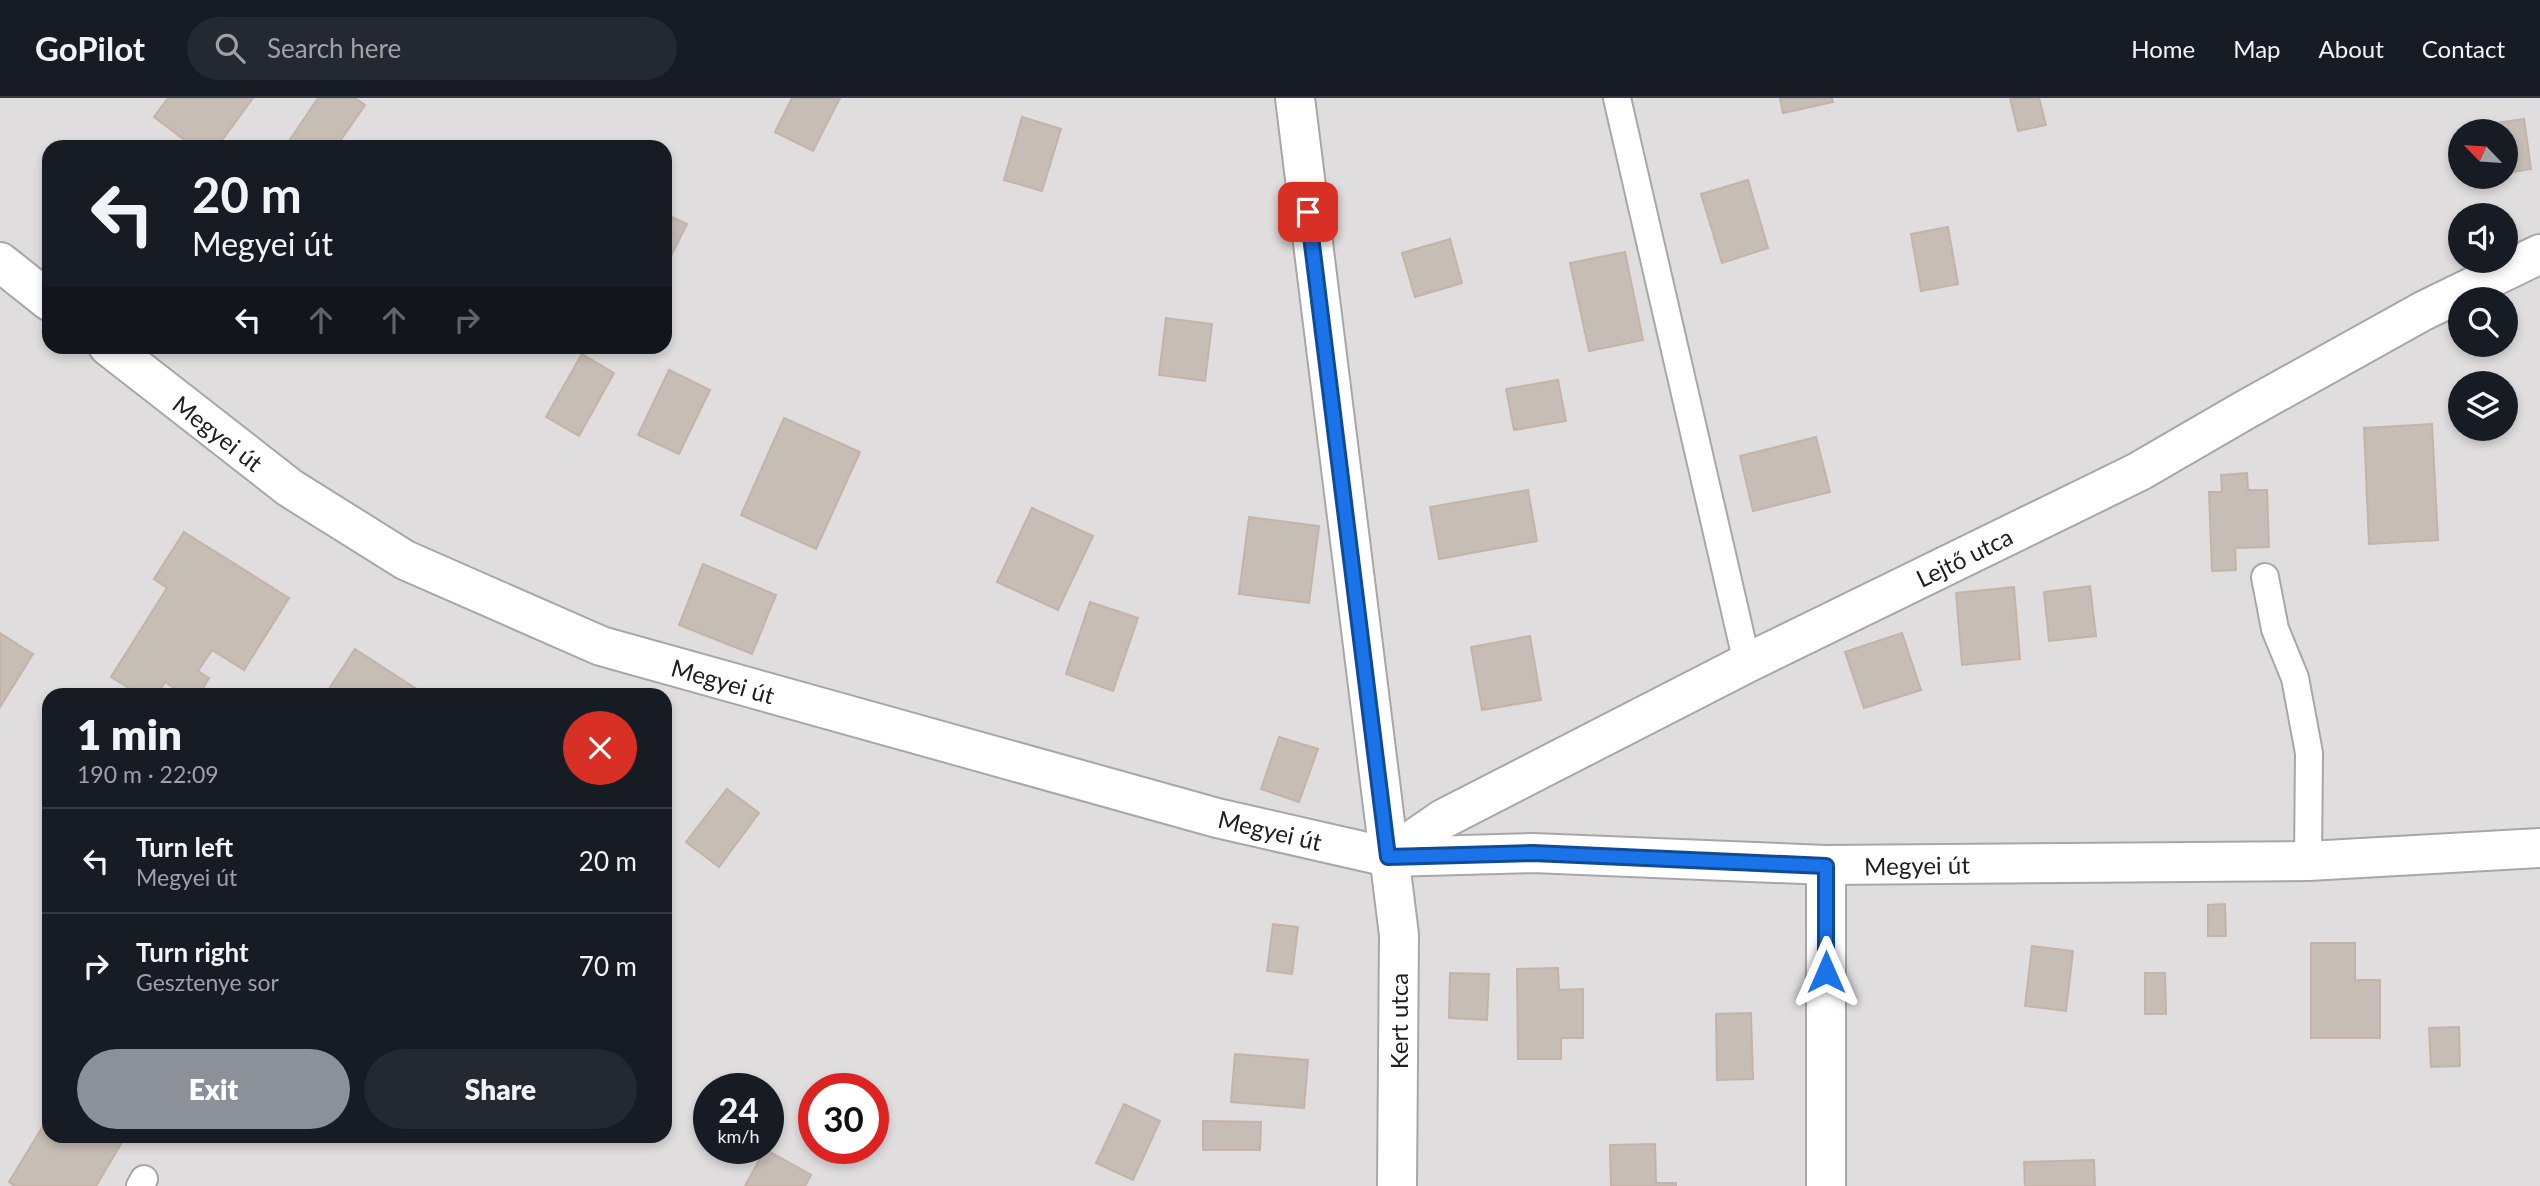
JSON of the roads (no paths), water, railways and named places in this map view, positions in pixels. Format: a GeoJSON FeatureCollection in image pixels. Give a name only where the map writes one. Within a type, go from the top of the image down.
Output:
{"type":"FeatureCollection","features":[{"type":"Feature","properties":{"kind":"street","name":"Kert utca"},"geometry":{"type":"LineString","coordinates":[[1288,100],[1399,934],[1397,1186]]}},
{"type":"Feature","properties":{"kind":"street","name":"Lejtő utca"},"geometry":{"type":"LineString","coordinates":[[1388,857],[1443,819],[1747,663],[2138,472],[2423,311],[2540,254]]}},
{"type":"Feature","properties":{"kind":"street"},"geometry":{"type":"LineString","coordinates":[[0,262],[42,295]]}},
{"type":"Feature","properties":{"kind":"street","name":"Megyei út"},"geometry":{"type":"LineString","coordinates":[[118,354],[289,488],[405,560],[601,646],[1217,818],[1388,857],[1533,853],[1826,866],[2308,861],[2540,848]]}},
{"type":"Feature","properties":{"kind":"street"},"geometry":{"type":"LineString","coordinates":[[1826,866],[1826,1186]]}},
{"type":"Feature","properties":{"kind":"lane"},"geometry":{"type":"LineString","coordinates":[[1617,98],[1747,663]]}},
{"type":"Feature","properties":{"kind":"lane"},"geometry":{"type":"LineString","coordinates":[[2266,577],[2275,629],[2295,678],[2309,753],[2308,861]]}}]}
